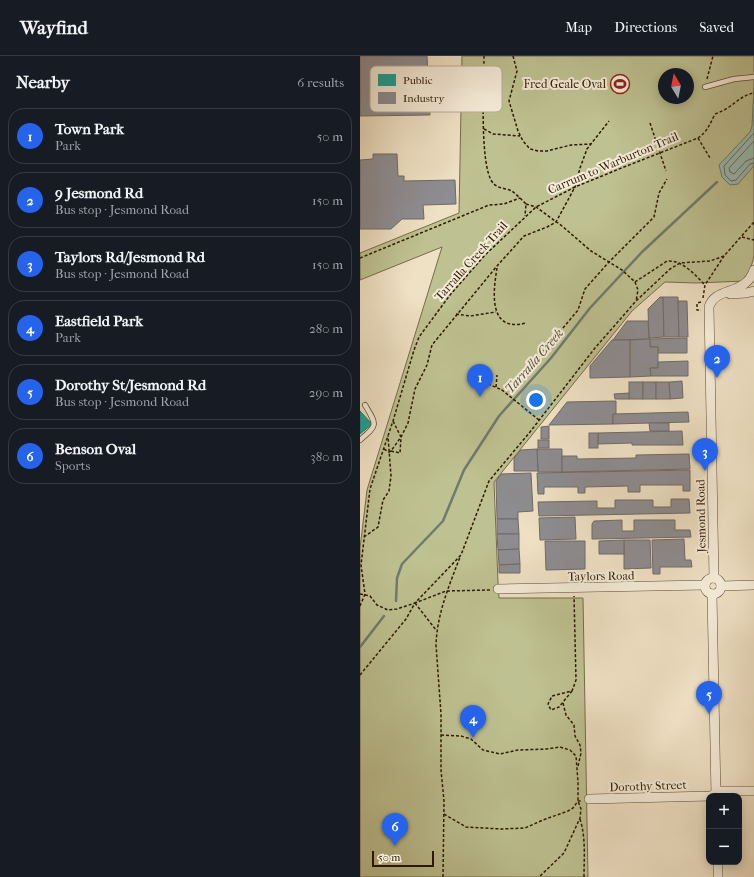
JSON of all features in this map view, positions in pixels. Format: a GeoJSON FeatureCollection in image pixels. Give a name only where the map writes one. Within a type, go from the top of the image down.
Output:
{"type":"FeatureCollection","features":[{"type":"Feature","properties":{"kind":"street"},"geometry":{"type":"LineString","coordinates":[[709,310],[711,302],[716,296],[744,285],[750,280],[754,270]]}},
{"type":"Feature","properties":{"kind":"street"},"geometry":{"type":"LineString","coordinates":[[723,294],[746,293],[754,290]]}},
{"type":"Feature","properties":{"kind":"street","name":"Jesmond Road"},"geometry":{"type":"LineString","coordinates":[[709,310],[714,578]]}},
{"type":"Feature","properties":{"kind":"street"},"geometry":{"type":"LineString","coordinates":[[714,578],[718,580],[721,586],[719,592],[712,594],[706,590],[705,585],[709,579],[714,578]]}},
{"type":"Feature","properties":{"kind":"street","name":"Taylors Road"},"geometry":{"type":"LineString","coordinates":[[498,589],[573,589],[705,585]]}},
{"type":"Feature","properties":{"kind":"street"},"geometry":{"type":"LineString","coordinates":[[721,586],[754,585]]}},
{"type":"Feature","properties":{"kind":"street"},"geometry":{"type":"LineString","coordinates":[[712,594],[716,793]]}},
{"type":"Feature","properties":{"kind":"street","name":"Dorothy Street"},"geometry":{"type":"LineString","coordinates":[[718,793],[720,791],[754,791]]}},
{"type":"Feature","properties":{"kind":"street","name":"Dorothy Street"},"geometry":{"type":"LineString","coordinates":[[589,799],[706,796]]}},
{"type":"Feature","properties":{"kind":"street"},"geometry":{"type":"LineString","coordinates":[[718,865],[718,877]]}},
{"type":"Feature","properties":{"kind":"lane"},"geometry":{"type":"LineString","coordinates":[[705,87],[734,79],[754,77]]}},
{"type":"Feature","properties":{"kind":"lane"},"geometry":{"type":"LineString","coordinates":[[360,440],[373,429],[374,424],[365,405]]}},
{"type":"Feature","properties":{"kind":"path"},"geometry":{"type":"LineString","coordinates":[[513,56],[517,71],[509,101],[520,136],[530,149],[547,151],[571,145],[591,144]]}},
{"type":"Feature","properties":{"kind":"path"},"geometry":{"type":"LineString","coordinates":[[705,87],[713,56]]}},
{"type":"Feature","properties":{"kind":"path"},"geometry":{"type":"LineString","coordinates":[[710,158],[698,138],[705,134],[715,114],[725,110],[738,99],[754,93]]}},
{"type":"Feature","properties":{"kind":"path"},"geometry":{"type":"LineString","coordinates":[[484,112],[486,167],[489,176],[497,186],[512,191],[526,204],[536,207],[562,226],[591,251],[622,270],[635,282],[638,290],[636,301]]}},
{"type":"Feature","properties":{"kind":"path"},"geometry":{"type":"LineString","coordinates":[[390,452],[408,423],[415,389],[427,365],[432,345],[456,314],[524,236],[556,222],[575,187],[587,149],[609,121]]}},
{"type":"Feature","properties":{"kind":"path"},"geometry":{"type":"LineString","coordinates":[[650,123],[666,172]]}},
{"type":"Feature","properties":{"kind":"path"},"geometry":{"type":"LineString","coordinates":[[484,129],[493,134],[520,136]]}},
{"type":"Feature","properties":{"kind":"path","name":"Carrum to Warburton Trail"},"geometry":{"type":"LineString","coordinates":[[525,216],[536,207],[575,187],[698,138]]}},
{"type":"Feature","properties":{"kind":"path"},"geometry":{"type":"LineString","coordinates":[[502,390],[528,370],[578,310],[585,289],[608,262],[654,217],[659,193],[667,179]]}},
{"type":"Feature","properties":{"kind":"path"},"geometry":{"type":"LineString","coordinates":[[360,258],[489,205],[504,204],[520,198]]}},
{"type":"Feature","properties":{"kind":"path"},"geometry":{"type":"LineString","coordinates":[[525,216],[526,204]]}},
{"type":"Feature","properties":{"kind":"path","name":"Tarralla Creek Trail"},"geometry":{"type":"LineString","coordinates":[[365,594],[361,565],[370,489],[419,337],[450,295],[486,255],[525,216]]}},
{"type":"Feature","properties":{"kind":"path"},"geometry":{"type":"LineString","coordinates":[[709,310],[697,310],[697,303],[702,301],[705,284],[724,256],[754,222]]}},
{"type":"Feature","properties":{"kind":"path"},"geometry":{"type":"LineString","coordinates":[[742,237],[754,240]]}},
{"type":"Feature","properties":{"kind":"path"},"geometry":{"type":"LineString","coordinates":[[443,877],[443,814],[441,735],[436,645],[437,631],[446,592],[489,481],[595,348],[636,301],[670,269],[680,263],[710,261],[724,256]]}},
{"type":"Feature","properties":{"kind":"path"},"geometry":{"type":"LineString","coordinates":[[635,282],[667,261],[673,260],[680,263],[705,284]]}},
{"type":"Feature","properties":{"kind":"path"},"geometry":{"type":"LineString","coordinates":[[497,266],[494,286],[496,312],[502,322],[517,325],[526,322]]}},
{"type":"Feature","properties":{"kind":"path"},"geometry":{"type":"LineString","coordinates":[[456,314],[470,316],[496,312]]}},
{"type":"Feature","properties":{"kind":"path"},"geometry":{"type":"LineString","coordinates":[[481,371],[474,375],[479,380],[502,390],[539,420]]}},
{"type":"Feature","properties":{"kind":"path"},"geometry":{"type":"LineString","coordinates":[[496,388],[497,375]]}},
{"type":"Feature","properties":{"kind":"path"},"geometry":{"type":"LineString","coordinates":[[383,448],[390,452],[400,453],[401,436],[393,421]]}},
{"type":"Feature","properties":{"kind":"path"},"geometry":{"type":"LineString","coordinates":[[364,536],[378,527],[383,500],[389,491],[391,476],[388,435]]}},
{"type":"Feature","properties":{"kind":"path"},"geometry":{"type":"LineString","coordinates":[[360,675],[406,619],[415,603],[461,555]]}},
{"type":"Feature","properties":{"kind":"path"},"geometry":{"type":"LineString","coordinates":[[360,594],[370,596],[377,605],[388,610],[397,610],[446,592],[498,589]]}},
{"type":"Feature","properties":{"kind":"path"},"geometry":{"type":"LineString","coordinates":[[572,691],[552,696],[548,704],[552,710],[559,707],[572,691],[576,680],[575,605],[573,589]]}},
{"type":"Feature","properties":{"kind":"path"},"geometry":{"type":"LineString","coordinates":[[360,606],[365,594]]}},
{"type":"Feature","properties":{"kind":"path"},"geometry":{"type":"LineString","coordinates":[[415,603],[437,631]]}},
{"type":"Feature","properties":{"kind":"path"},"geometry":{"type":"LineString","coordinates":[[563,702],[566,715],[574,725],[575,736],[580,744],[581,753],[578,768]]}},
{"type":"Feature","properties":{"kind":"path"},"geometry":{"type":"LineString","coordinates":[[441,735],[461,736],[471,739],[483,750],[500,754],[518,750],[560,747],[570,750],[576,756],[578,768],[578,802],[581,809],[580,818],[564,853],[539,877]]}},
{"type":"Feature","properties":{"kind":"path"},"geometry":{"type":"LineString","coordinates":[[443,814],[466,827],[501,829],[525,828],[568,811],[578,802],[589,799]]}},
{"type":"Feature","properties":{"kind":"path"},"geometry":{"type":"LineString","coordinates":[[580,818],[585,848],[584,877]]}},
{"type":"Feature","properties":{"kind":"green space"},"geometry":{"type":"Polygon","coordinates":[[[462,56],[754,56],[754,256],[750,271],[745,281],[696,283],[665,282],[632,311],[494,482],[499,598],[583,598],[588,877],[360,877],[360,548],[367,490],[442,247],[360,280],[360,253],[459,213],[461,112],[502,112],[502,66],[462,66],[462,56]]]}},
{"type":"Feature","properties":{"kind":"water"},"geometry":{"type":"Polygon","coordinates":[[[754,88],[754,164],[738,184],[730,185],[722,177],[719,165],[750,132],[752,126],[754,88]]]}},
{"type":"Feature","properties":{"kind":"building: Public"},"geometry":{"type":"Polygon","coordinates":[[[360,411],[372,424],[360,434],[360,411]]]}},
{"type":"Feature","properties":{"kind":"building: Industry"},"geometry":{"type":"Polygon","coordinates":[[[360,56],[427,56],[428,66],[370,66],[370,112],[430,112],[430,115],[360,116],[360,56]]]}},
{"type":"Feature","properties":{"kind":"building: Industry"},"geometry":{"type":"Polygon","coordinates":[[[373,154],[397,154],[398,176],[404,176],[404,181],[455,180],[456,204],[423,205],[424,219],[402,219],[391,229],[360,229],[360,160],[373,159],[373,154]]]}},
{"type":"Feature","properties":{"kind":"building: Industry"},"geometry":{"type":"Polygon","coordinates":[[[660,297],[663,297],[664,337],[649,338],[648,309],[660,297]]]}},
{"type":"Feature","properties":{"kind":"building: Industry"},"geometry":{"type":"Polygon","coordinates":[[[663,297],[678,297],[679,337],[664,337],[663,297]]]}},
{"type":"Feature","properties":{"kind":"building: Industry"},"geometry":{"type":"Polygon","coordinates":[[[678,301],[687,301],[688,337],[679,337],[678,301]]]}},
{"type":"Feature","properties":{"kind":"building: Industry"},"geometry":{"type":"Polygon","coordinates":[[[627,321],[648,321],[649,339],[613,340],[627,321]]]}},
{"type":"Feature","properties":{"kind":"building: Industry"},"geometry":{"type":"Polygon","coordinates":[[[687,338],[687,353],[658,353],[658,347],[650,347],[649,339],[687,338]]]}},
{"type":"Feature","properties":{"kind":"building: Industry"},"geometry":{"type":"Polygon","coordinates":[[[650,339],[650,347],[658,347],[658,368],[650,368],[651,376],[630,377],[630,340],[650,339]]]}},
{"type":"Feature","properties":{"kind":"building: Industry"},"geometry":{"type":"Polygon","coordinates":[[[612,340],[630,340],[630,377],[590,378],[590,366],[612,340]]]}},
{"type":"Feature","properties":{"kind":"building: Industry"},"geometry":{"type":"Polygon","coordinates":[[[688,361],[688,376],[651,376],[650,368],[658,368],[658,362],[688,361]]]}},
{"type":"Feature","properties":{"kind":"building: Industry"},"geometry":{"type":"Polygon","coordinates":[[[682,381],[683,398],[670,399],[669,382],[682,381]]]}},
{"type":"Feature","properties":{"kind":"building: Industry"},"geometry":{"type":"Polygon","coordinates":[[[629,382],[643,382],[643,399],[629,399],[629,382]]]}},
{"type":"Feature","properties":{"kind":"building: Industry"},"geometry":{"type":"Polygon","coordinates":[[[643,382],[656,382],[656,399],[643,399],[643,382]]]}},
{"type":"Feature","properties":{"kind":"building: Industry"},"geometry":{"type":"Polygon","coordinates":[[[656,382],[669,382],[670,399],[656,399],[656,382]]]}},
{"type":"Feature","properties":{"kind":"building: Industry"},"geometry":{"type":"Polygon","coordinates":[[[629,393],[629,399],[615,399],[614,394],[629,393]]]}},
{"type":"Feature","properties":{"kind":"building: Industry"},"geometry":{"type":"Polygon","coordinates":[[[616,401],[616,414],[613,414],[613,424],[549,425],[567,402],[616,401]]]}},
{"type":"Feature","properties":{"kind":"building: Industry"},"geometry":{"type":"Polygon","coordinates":[[[688,412],[689,422],[613,424],[613,414],[688,412]]]}},
{"type":"Feature","properties":{"kind":"building: Industry"},"geometry":{"type":"Polygon","coordinates":[[[649,423],[669,423],[669,431],[650,431],[649,423]]]}},
{"type":"Feature","properties":{"kind":"building: Industry"},"geometry":{"type":"Polygon","coordinates":[[[549,426],[549,439],[541,439],[541,427],[549,426]]]}},
{"type":"Feature","properties":{"kind":"building: Industry"},"geometry":{"type":"Polygon","coordinates":[[[682,431],[683,445],[632,445],[632,443],[598,444],[598,433],[682,431]]]}},
{"type":"Feature","properties":{"kind":"building: Industry"},"geometry":{"type":"Polygon","coordinates":[[[589,433],[598,433],[598,448],[589,448],[589,433]]]}},
{"type":"Feature","properties":{"kind":"building: Industry"},"geometry":{"type":"Polygon","coordinates":[[[538,440],[549,440],[549,448],[538,448],[538,440]]]}},
{"type":"Feature","properties":{"kind":"building: Industry"},"geometry":{"type":"Polygon","coordinates":[[[537,449],[562,449],[562,472],[538,472],[537,449]]]}},
{"type":"Feature","properties":{"kind":"building: Industry"},"geometry":{"type":"Polygon","coordinates":[[[537,449],[538,471],[514,471],[514,458],[521,450],[537,449]]]}},
{"type":"Feature","properties":{"kind":"building: Industry"},"geometry":{"type":"Polygon","coordinates":[[[689,454],[690,469],[562,472],[562,456],[577,456],[577,459],[636,458],[636,455],[689,454]]]}},
{"type":"Feature","properties":{"kind":"building: Industry"},"geometry":{"type":"Polygon","coordinates":[[[690,470],[690,491],[683,491],[683,485],[640,485],[640,492],[628,492],[628,486],[585,487],[585,493],[578,493],[578,487],[544,487],[544,494],[538,494],[537,473],[690,470]]]}},
{"type":"Feature","properties":{"kind":"building: Industry"},"geometry":{"type":"Polygon","coordinates":[[[531,473],[533,511],[518,512],[518,519],[497,519],[496,481],[501,474],[531,473]]]}},
{"type":"Feature","properties":{"kind":"building: Industry"},"geometry":{"type":"Polygon","coordinates":[[[671,499],[689,499],[690,513],[539,516],[538,502],[597,501],[597,508],[615,508],[615,500],[653,500],[653,507],[671,507],[671,499]]]}},
{"type":"Feature","properties":{"kind":"building: Industry"},"geometry":{"type":"Polygon","coordinates":[[[575,517],[576,539],[540,540],[539,518],[575,517]]]}},
{"type":"Feature","properties":{"kind":"building: Industry"},"geometry":{"type":"Polygon","coordinates":[[[497,519],[518,519],[519,534],[497,534],[497,519]]]}},
{"type":"Feature","properties":{"kind":"building: Industry"},"geometry":{"type":"Polygon","coordinates":[[[622,520],[622,531],[634,531],[634,520],[675,520],[675,530],[690,530],[691,537],[592,539],[592,524],[594,521],[622,520]]]}},
{"type":"Feature","properties":{"kind":"building: Industry"},"geometry":{"type":"Polygon","coordinates":[[[497,534],[519,534],[519,549],[498,550],[497,534]]]}},
{"type":"Feature","properties":{"kind":"building: Industry"},"geometry":{"type":"Polygon","coordinates":[[[684,539],[685,560],[691,560],[692,567],[660,567],[660,574],[653,574],[652,540],[684,539]]]}},
{"type":"Feature","properties":{"kind":"building: Industry"},"geometry":{"type":"Polygon","coordinates":[[[624,540],[650,540],[651,568],[624,569],[624,540]]]}},
{"type":"Feature","properties":{"kind":"building: Industry"},"geometry":{"type":"Polygon","coordinates":[[[624,540],[624,554],[599,554],[599,541],[624,540]]]}},
{"type":"Feature","properties":{"kind":"building: Industry"},"geometry":{"type":"Polygon","coordinates":[[[545,541],[585,541],[585,569],[546,570],[545,541]]]}},
{"type":"Feature","properties":{"kind":"building: Industry"},"geometry":{"type":"Polygon","coordinates":[[[519,549],[520,564],[499,565],[498,550],[519,549]]]}},
{"type":"Feature","properties":{"kind":"building: Industry"},"geometry":{"type":"Polygon","coordinates":[[[520,564],[520,573],[499,573],[499,565],[520,564]]]}},
{"type":"Feature","properties":{"kind":"waterway","name":"Tarralla Creek"},"geometry":{"type":"LineString","coordinates":[[396,601],[397,578],[402,564],[443,521],[464,470],[499,416],[551,358],[590,308],[642,252],[717,182]]}},
{"type":"Feature","properties":{"kind":"waterway","name":"Tarralla Creek"},"geometry":{"type":"LineString","coordinates":[[360,647],[384,616]]}},
{"type":"Feature","properties":{"kind":"place","name":"Fred Geale Oval"},"geometry":{"type":"Point","coordinates":[620,84]}},
{"type":"Feature","properties":{"kind":"place","name":"9 Jesmond Rd"},"geometry":{"type":"Point","coordinates":[717,378]}},
{"type":"Feature","properties":{"kind":"place","name":"Town Park"},"geometry":{"type":"Point","coordinates":[480,397]}},
{"type":"Feature","properties":{"kind":"place","name":"Taylors Rd/Jesmond Rd"},"geometry":{"type":"Point","coordinates":[705,471]}},
{"type":"Feature","properties":{"kind":"place","name":"Dorothy St/Jesmond Rd"},"geometry":{"type":"Point","coordinates":[709,714]}},
{"type":"Feature","properties":{"kind":"place","name":"Eastfield Park"},"geometry":{"type":"Point","coordinates":[473,738]}},
{"type":"Feature","properties":{"kind":"place","name":"Benson Oval"},"geometry":{"type":"Point","coordinates":[395,846]}}]}
